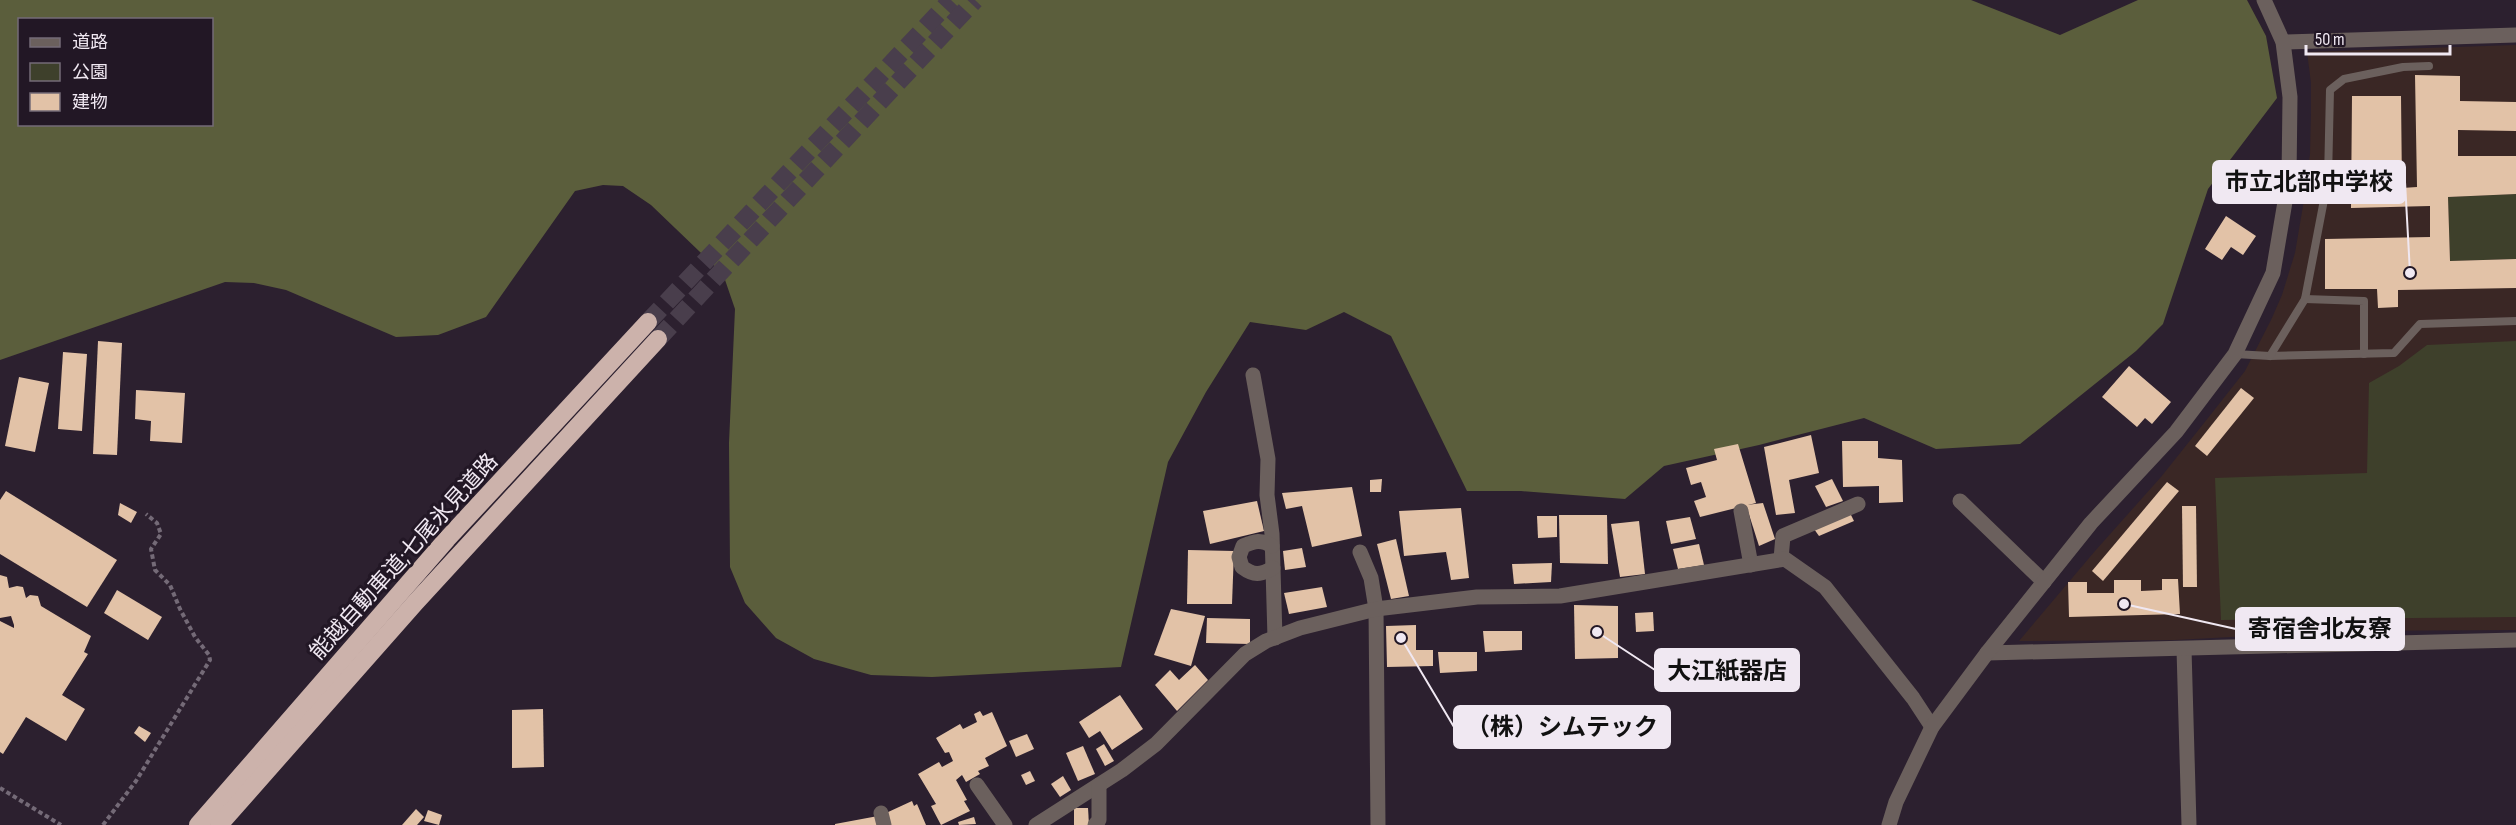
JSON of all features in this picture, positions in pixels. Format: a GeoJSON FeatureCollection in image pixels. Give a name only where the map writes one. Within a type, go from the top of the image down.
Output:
{"type":"FeatureCollection","features":[{"type":"Feature","properties":{"kind":"highway","name":"能越自動車道;七尾氷見道路"},"geometry":{"type":"LineString","coordinates":[[198,825],[447,539],[648,322]]}},
{"type":"Feature","properties":{"kind":"highway","name":"能越自動車道;七尾氷見道路"},"geometry":{"type":"LineString","coordinates":[[219,825],[415,603],[658,339]]}},
{"type":"Feature","properties":{"kind":"street"},"geometry":{"type":"LineString","coordinates":[[1889,825],[1896,802],[1932,727],[1987,653],[2091,523],[2176,432],[2235,354],[2273,273],[2289,178],[2290,97],[2283,42],[2264,0]]}},
{"type":"Feature","properties":{"kind":"street"},"geometry":{"type":"LineString","coordinates":[[2283,42],[2516,35]]}},
{"type":"Feature","properties":{"kind":"street"},"geometry":{"type":"LineString","coordinates":[[1253,375],[1268,459],[1267,495],[1272,546],[1275,638]]}},
{"type":"Feature","properties":{"kind":"street"},"geometry":{"type":"LineString","coordinates":[[1960,501],[2044,582]]}},
{"type":"Feature","properties":{"kind":"street"},"geometry":{"type":"LineString","coordinates":[[1781,560],[1784,537],[1858,504]]}},
{"type":"Feature","properties":{"kind":"street"},"geometry":{"type":"LineString","coordinates":[[1741,511],[1751,565]]}},
{"type":"Feature","properties":{"kind":"street"},"geometry":{"type":"LineString","coordinates":[[1272,546],[1264,541],[1254,541],[1243,546],[1239,557],[1242,567],[1250,573],[1260,575],[1273,568]]}},
{"type":"Feature","properties":{"kind":"street"},"geometry":{"type":"LineString","coordinates":[[1360,552],[1371,578],[1376,609],[1378,825]]}},
{"type":"Feature","properties":{"kind":"street"},"geometry":{"type":"LineString","coordinates":[[1036,825],[1099,785],[1156,744],[1245,654],[1300,628],[1376,609],[1478,597],[1560,596],[1785,559],[1805,571],[1824,587],[1913,698],[1932,727]]}},
{"type":"Feature","properties":{"kind":"street"},"geometry":{"type":"LineString","coordinates":[[1987,653],[2516,640]]}},
{"type":"Feature","properties":{"kind":"street"},"geometry":{"type":"LineString","coordinates":[[2184,649],[2189,825]]}},
{"type":"Feature","properties":{"kind":"street"},"geometry":{"type":"LineString","coordinates":[[977,785],[1005,825]]}},
{"type":"Feature","properties":{"kind":"street"},"geometry":{"type":"LineString","coordinates":[[1095,825],[1099,820],[1099,785]]}},
{"type":"Feature","properties":{"kind":"lane"},"geometry":{"type":"LineString","coordinates":[[2270,356],[2305,299],[2328,179],[2330,90],[2344,79],[2403,67],[2429,66]]}},
{"type":"Feature","properties":{"kind":"lane"},"geometry":{"type":"LineString","coordinates":[[2305,299],[2364,301],[2364,354]]}},
{"type":"Feature","properties":{"kind":"lane"},"geometry":{"type":"LineString","coordinates":[[2235,354],[2270,356],[2394,353],[2420,324],[2516,321]]}},
{"type":"Feature","properties":{"kind":"path"},"geometry":{"type":"LineString","coordinates":[[103,825],[136,781],[210,660],[180,609],[170,585],[155,570],[151,549],[161,534],[157,523],[146,514]]}},
{"type":"Feature","properties":{"kind":"path"},"geometry":{"type":"LineString","coordinates":[[0,788],[61,825]]}},
{"type":"Feature","properties":{"kind":"shaded area"},"geometry":{"type":"Polygon","coordinates":[[[2516,45],[2516,630],[2346,631],[2175,640],[2019,641],[2161,477],[2245,371],[2271,320],[2282,295],[2295,253],[2304,200],[2310,154],[2311,114],[2311,83],[2307,52],[2516,45]]]}},
{"type":"Feature","properties":{"kind":"green space"},"geometry":{"type":"Polygon","coordinates":[[[0,0],[1971,0],[2060,35],[2138,0],[2247,0],[2266,36],[2277,98],[2208,189],[2163,324],[2136,351],[2020,444],[1936,449],[1864,418],[1664,466],[1625,499],[1521,491],[1467,491],[1391,336],[1344,312],[1306,330],[1250,322],[1206,392],[1168,462],[1121,667],[932,677],[871,675],[814,659],[776,638],[745,603],[730,567],[729,443],[735,309],[723,274],[651,205],[623,186],[603,185],[575,191],[486,317],[438,335],[396,337],[286,290],[254,283],[225,282],[0,360],[0,0]]]}},
{"type":"Feature","properties":{"kind":"green space"},"geometry":{"type":"Polygon","coordinates":[[[2516,194],[2516,259],[2450,261],[2448,197],[2516,194]]]}},
{"type":"Feature","properties":{"kind":"green space"},"geometry":{"type":"Polygon","coordinates":[[[2516,341],[2516,617],[2221,620],[2215,478],[2367,473],[2369,383],[2399,366],[2427,345],[2516,341]]]}},
{"type":"Feature","properties":{"kind":"building"},"geometry":{"type":"Polygon","coordinates":[[[2415,75],[2460,76],[2460,101],[2516,102],[2516,131],[2458,130],[2458,156],[2516,156],[2516,194],[2448,197],[2450,261],[2516,259],[2516,288],[2398,290],[2398,307],[2378,308],[2377,289],[2325,289],[2325,239],[2430,237],[2430,206],[2351,208],[2352,96],[2401,96],[2402,188],[2417,187],[2415,75]]]}},
{"type":"Feature","properties":{"kind":"building"},"geometry":{"type":"Polygon","coordinates":[[[2226,216],[2256,236],[2243,255],[2231,247],[2222,260],[2205,249],[2226,216]]]}},
{"type":"Feature","properties":{"kind":"building"},"geometry":{"type":"Polygon","coordinates":[[[98,341],[122,343],[117,455],[93,454],[98,341]]]}},
{"type":"Feature","properties":{"kind":"building"},"geometry":{"type":"Polygon","coordinates":[[[63,352],[87,354],[82,431],[58,429],[63,352]]]}},
{"type":"Feature","properties":{"kind":"building"},"geometry":{"type":"Polygon","coordinates":[[[2129,366],[2171,402],[2152,424],[2145,418],[2137,427],[2102,397],[2129,366]]]}},
{"type":"Feature","properties":{"kind":"building"},"geometry":{"type":"Polygon","coordinates":[[[19,377],[49,383],[35,452],[5,446],[19,377]]]}},
{"type":"Feature","properties":{"kind":"building"},"geometry":{"type":"Polygon","coordinates":[[[2241,388],[2254,398],[2207,456],[2195,446],[2241,388]]]}},
{"type":"Feature","properties":{"kind":"building"},"geometry":{"type":"Polygon","coordinates":[[[136,390],[185,393],[182,443],[150,441],[151,421],[135,419],[136,390]]]}},
{"type":"Feature","properties":{"kind":"building"},"geometry":{"type":"Polygon","coordinates":[[[1811,435],[1819,473],[1789,480],[1795,513],[1776,515],[1764,447],[1811,435]]]}},
{"type":"Feature","properties":{"kind":"building"},"geometry":{"type":"Polygon","coordinates":[[[1842,441],[1878,441],[1878,458],[1902,460],[1903,502],[1879,503],[1879,486],[1843,487],[1842,441]]]}},
{"type":"Feature","properties":{"kind":"building"},"geometry":{"type":"Polygon","coordinates":[[[1738,444],[1756,503],[1700,517],[1694,501],[1706,497],[1701,482],[1691,485],[1686,468],[1717,460],[1714,449],[1738,444]]]}},
{"type":"Feature","properties":{"kind":"building"},"geometry":{"type":"Polygon","coordinates":[[[1382,479],[1381,492],[1370,492],[1370,480],[1382,479]]]}},
{"type":"Feature","properties":{"kind":"building"},"geometry":{"type":"Polygon","coordinates":[[[1832,479],[1843,501],[1826,507],[1815,486],[1832,479]]]}},
{"type":"Feature","properties":{"kind":"building"},"geometry":{"type":"Polygon","coordinates":[[[2167,482],[2179,491],[2103,581],[2092,571],[2167,482]]]}},
{"type":"Feature","properties":{"kind":"building"},"geometry":{"type":"Polygon","coordinates":[[[1352,487],[1362,536],[1312,547],[1302,506],[1286,509],[1282,493],[1352,487]]]}},
{"type":"Feature","properties":{"kind":"building"},"geometry":{"type":"Polygon","coordinates":[[[6,491],[117,560],[87,607],[0,554],[0,500],[6,491]]]}},
{"type":"Feature","properties":{"kind":"building"},"geometry":{"type":"Polygon","coordinates":[[[1257,501],[1264,531],[1210,544],[1203,511],[1257,501]]]}},
{"type":"Feature","properties":{"kind":"building"},"geometry":{"type":"Polygon","coordinates":[[[120,503],[137,512],[131,523],[118,515],[120,503]]]}},
{"type":"Feature","properties":{"kind":"building"},"geometry":{"type":"Polygon","coordinates":[[[1763,503],[1775,539],[1759,546],[1746,505],[1763,503]]]}},
{"type":"Feature","properties":{"kind":"building"},"geometry":{"type":"Polygon","coordinates":[[[2182,506],[2196,506],[2197,587],[2183,587],[2182,506]]]}},
{"type":"Feature","properties":{"kind":"building"},"geometry":{"type":"Polygon","coordinates":[[[1461,508],[1469,578],[1451,580],[1446,552],[1404,556],[1399,511],[1461,508]]]}},
{"type":"Feature","properties":{"kind":"building"},"geometry":{"type":"Polygon","coordinates":[[[1850,513],[1854,521],[1819,536],[1814,529],[1850,513]]]}},
{"type":"Feature","properties":{"kind":"building"},"geometry":{"type":"Polygon","coordinates":[[[1559,515],[1607,515],[1608,564],[1560,563],[1559,515]]]}},
{"type":"Feature","properties":{"kind":"building"},"geometry":{"type":"Polygon","coordinates":[[[1537,516],[1557,516],[1557,537],[1538,538],[1537,516]]]}},
{"type":"Feature","properties":{"kind":"building"},"geometry":{"type":"Polygon","coordinates":[[[1690,517],[1696,539],[1671,544],[1666,521],[1690,517]]]}},
{"type":"Feature","properties":{"kind":"building"},"geometry":{"type":"Polygon","coordinates":[[[1639,521],[1645,574],[1620,577],[1611,524],[1639,521]]]}},
{"type":"Feature","properties":{"kind":"building"},"geometry":{"type":"Polygon","coordinates":[[[1396,539],[1409,596],[1391,599],[1377,544],[1396,539]]]}},
{"type":"Feature","properties":{"kind":"building"},"geometry":{"type":"Polygon","coordinates":[[[1699,544],[1704,565],[1678,569],[1673,549],[1699,544]]]}},
{"type":"Feature","properties":{"kind":"building"},"geometry":{"type":"Polygon","coordinates":[[[1302,548],[1306,567],[1285,570],[1283,551],[1302,548]]]}},
{"type":"Feature","properties":{"kind":"building"},"geometry":{"type":"Polygon","coordinates":[[[1188,550],[1234,551],[1232,604],[1187,604],[1188,550]]]}},
{"type":"Feature","properties":{"kind":"building"},"geometry":{"type":"Polygon","coordinates":[[[1552,563],[1551,582],[1514,584],[1512,564],[1552,563]]]}},
{"type":"Feature","properties":{"kind":"building"},"geometry":{"type":"Polygon","coordinates":[[[0,575],[7,577],[9,588],[23,587],[26,598],[30,595],[38,596],[41,606],[91,636],[84,652],[88,654],[62,695],[85,709],[66,741],[26,717],[3,754],[0,752],[0,621],[14,628],[14,625],[11,616],[0,618],[0,575]]]}},
{"type":"Feature","properties":{"kind":"building"},"geometry":{"type":"Polygon","coordinates":[[[2162,579],[2178,579],[2180,614],[2069,617],[2068,582],[2087,582],[2087,593],[2114,593],[2114,580],[2141,580],[2141,591],[2162,590],[2162,579]]]}},
{"type":"Feature","properties":{"kind":"building"},"geometry":{"type":"Polygon","coordinates":[[[1322,587],[1327,607],[1289,614],[1284,593],[1322,587]]]}},
{"type":"Feature","properties":{"kind":"building"},"geometry":{"type":"Polygon","coordinates":[[[117,590],[162,617],[148,640],[104,613],[117,590]]]}},
{"type":"Feature","properties":{"kind":"building"},"geometry":{"type":"Polygon","coordinates":[[[1574,605],[1618,606],[1618,658],[1575,659],[1574,605]]]}},
{"type":"Feature","properties":{"kind":"building"},"geometry":{"type":"Polygon","coordinates":[[[1171,609],[1205,616],[1191,666],[1154,655],[1171,609]]]}},
{"type":"Feature","properties":{"kind":"building"},"geometry":{"type":"Polygon","coordinates":[[[1653,612],[1654,631],[1636,632],[1635,613],[1653,612]]]}},
{"type":"Feature","properties":{"kind":"building"},"geometry":{"type":"Polygon","coordinates":[[[1207,618],[1250,619],[1250,644],[1206,643],[1207,618]]]}},
{"type":"Feature","properties":{"kind":"building"},"geometry":{"type":"Polygon","coordinates":[[[1416,625],[1416,650],[1433,650],[1433,666],[1387,667],[1386,626],[1416,625]]]}},
{"type":"Feature","properties":{"kind":"building"},"geometry":{"type":"Polygon","coordinates":[[[1483,631],[1522,631],[1522,650],[1485,652],[1483,631]]]}},
{"type":"Feature","properties":{"kind":"building"},"geometry":{"type":"Polygon","coordinates":[[[1438,652],[1477,652],[1477,671],[1440,673],[1438,652]]]}},
{"type":"Feature","properties":{"kind":"building"},"geometry":{"type":"Polygon","coordinates":[[[1195,665],[1208,680],[1177,711],[1155,685],[1170,670],[1179,680],[1195,665]]]}},
{"type":"Feature","properties":{"kind":"building"},"geometry":{"type":"Polygon","coordinates":[[[1120,695],[1143,729],[1112,750],[1100,731],[1089,738],[1079,722],[1120,695]]]}},
{"type":"Feature","properties":{"kind":"building"},"geometry":{"type":"Polygon","coordinates":[[[543,709],[544,767],[512,768],[512,710],[543,709]]]}},
{"type":"Feature","properties":{"kind":"building"},"geometry":{"type":"Polygon","coordinates":[[[980,711],[983,716],[992,712],[1007,746],[985,758],[989,766],[978,771],[980,774],[966,782],[962,775],[956,780],[970,811],[941,825],[931,806],[936,804],[918,774],[939,762],[942,767],[953,761],[949,752],[945,753],[936,738],[960,724],[963,729],[977,722],[974,714],[980,711]]]}},
{"type":"Feature","properties":{"kind":"building"},"geometry":{"type":"Polygon","coordinates":[[[139,726],[151,733],[145,742],[134,733],[139,726]]]}},
{"type":"Feature","properties":{"kind":"building"},"geometry":{"type":"Polygon","coordinates":[[[1027,734],[1034,749],[1016,757],[1009,741],[1027,734]]]}},
{"type":"Feature","properties":{"kind":"building"},"geometry":{"type":"Polygon","coordinates":[[[1104,744],[1114,761],[1105,766],[1096,749],[1104,744]]]}},
{"type":"Feature","properties":{"kind":"building"},"geometry":{"type":"Polygon","coordinates":[[[1083,746],[1095,774],[1078,781],[1066,753],[1083,746]]]}},
{"type":"Feature","properties":{"kind":"building"},"geometry":{"type":"Polygon","coordinates":[[[1030,771],[1035,781],[1026,785],[1021,775],[1030,771]]]}},
{"type":"Feature","properties":{"kind":"building"},"geometry":{"type":"Polygon","coordinates":[[[1063,776],[1071,790],[1060,797],[1051,784],[1063,776]]]}},
{"type":"Feature","properties":{"kind":"building"},"geometry":{"type":"Polygon","coordinates":[[[912,801],[914,806],[917,804],[926,825],[891,825],[886,813],[912,801]]]}},
{"type":"Feature","properties":{"kind":"building"},"geometry":{"type":"Polygon","coordinates":[[[1074,808],[1088,808],[1089,825],[1074,825],[1074,808]]]}},
{"type":"Feature","properties":{"kind":"building"},"geometry":{"type":"Polygon","coordinates":[[[416,809],[424,817],[417,825],[402,825],[416,809]]]}},
{"type":"Feature","properties":{"kind":"building"},"geometry":{"type":"Polygon","coordinates":[[[428,810],[442,815],[439,825],[424,821],[428,810]]]}},
{"type":"Feature","properties":{"kind":"building"},"geometry":{"type":"Polygon","coordinates":[[[878,816],[879,825],[835,825],[835,824],[878,816]]]}},
{"type":"Feature","properties":{"kind":"building"},"geometry":{"type":"Polygon","coordinates":[[[974,817],[976,824],[959,825],[958,822],[974,817]]]}},
{"type":"Feature","properties":{"kind":"tunnel"},"geometry":{"type":"LineString","coordinates":[[648,322],[951,0]]}},
{"type":"Feature","properties":{"kind":"tunnel"},"geometry":{"type":"LineString","coordinates":[[658,339],[975,0]]}},
{"type":"Feature","properties":{"kind":"place","name":"市立北部中学校"},"geometry":{"type":"Point","coordinates":[2410,273]}},
{"type":"Feature","properties":{"kind":"place","name":"寄宿舎北友寮"},"geometry":{"type":"Point","coordinates":[2124,604]}},
{"type":"Feature","properties":{"kind":"place","name":"大江紙器店"},"geometry":{"type":"Point","coordinates":[1597,632]}},
{"type":"Feature","properties":{"kind":"place","name":"（株）シムテック"},"geometry":{"type":"Point","coordinates":[1401,638]}}]}
